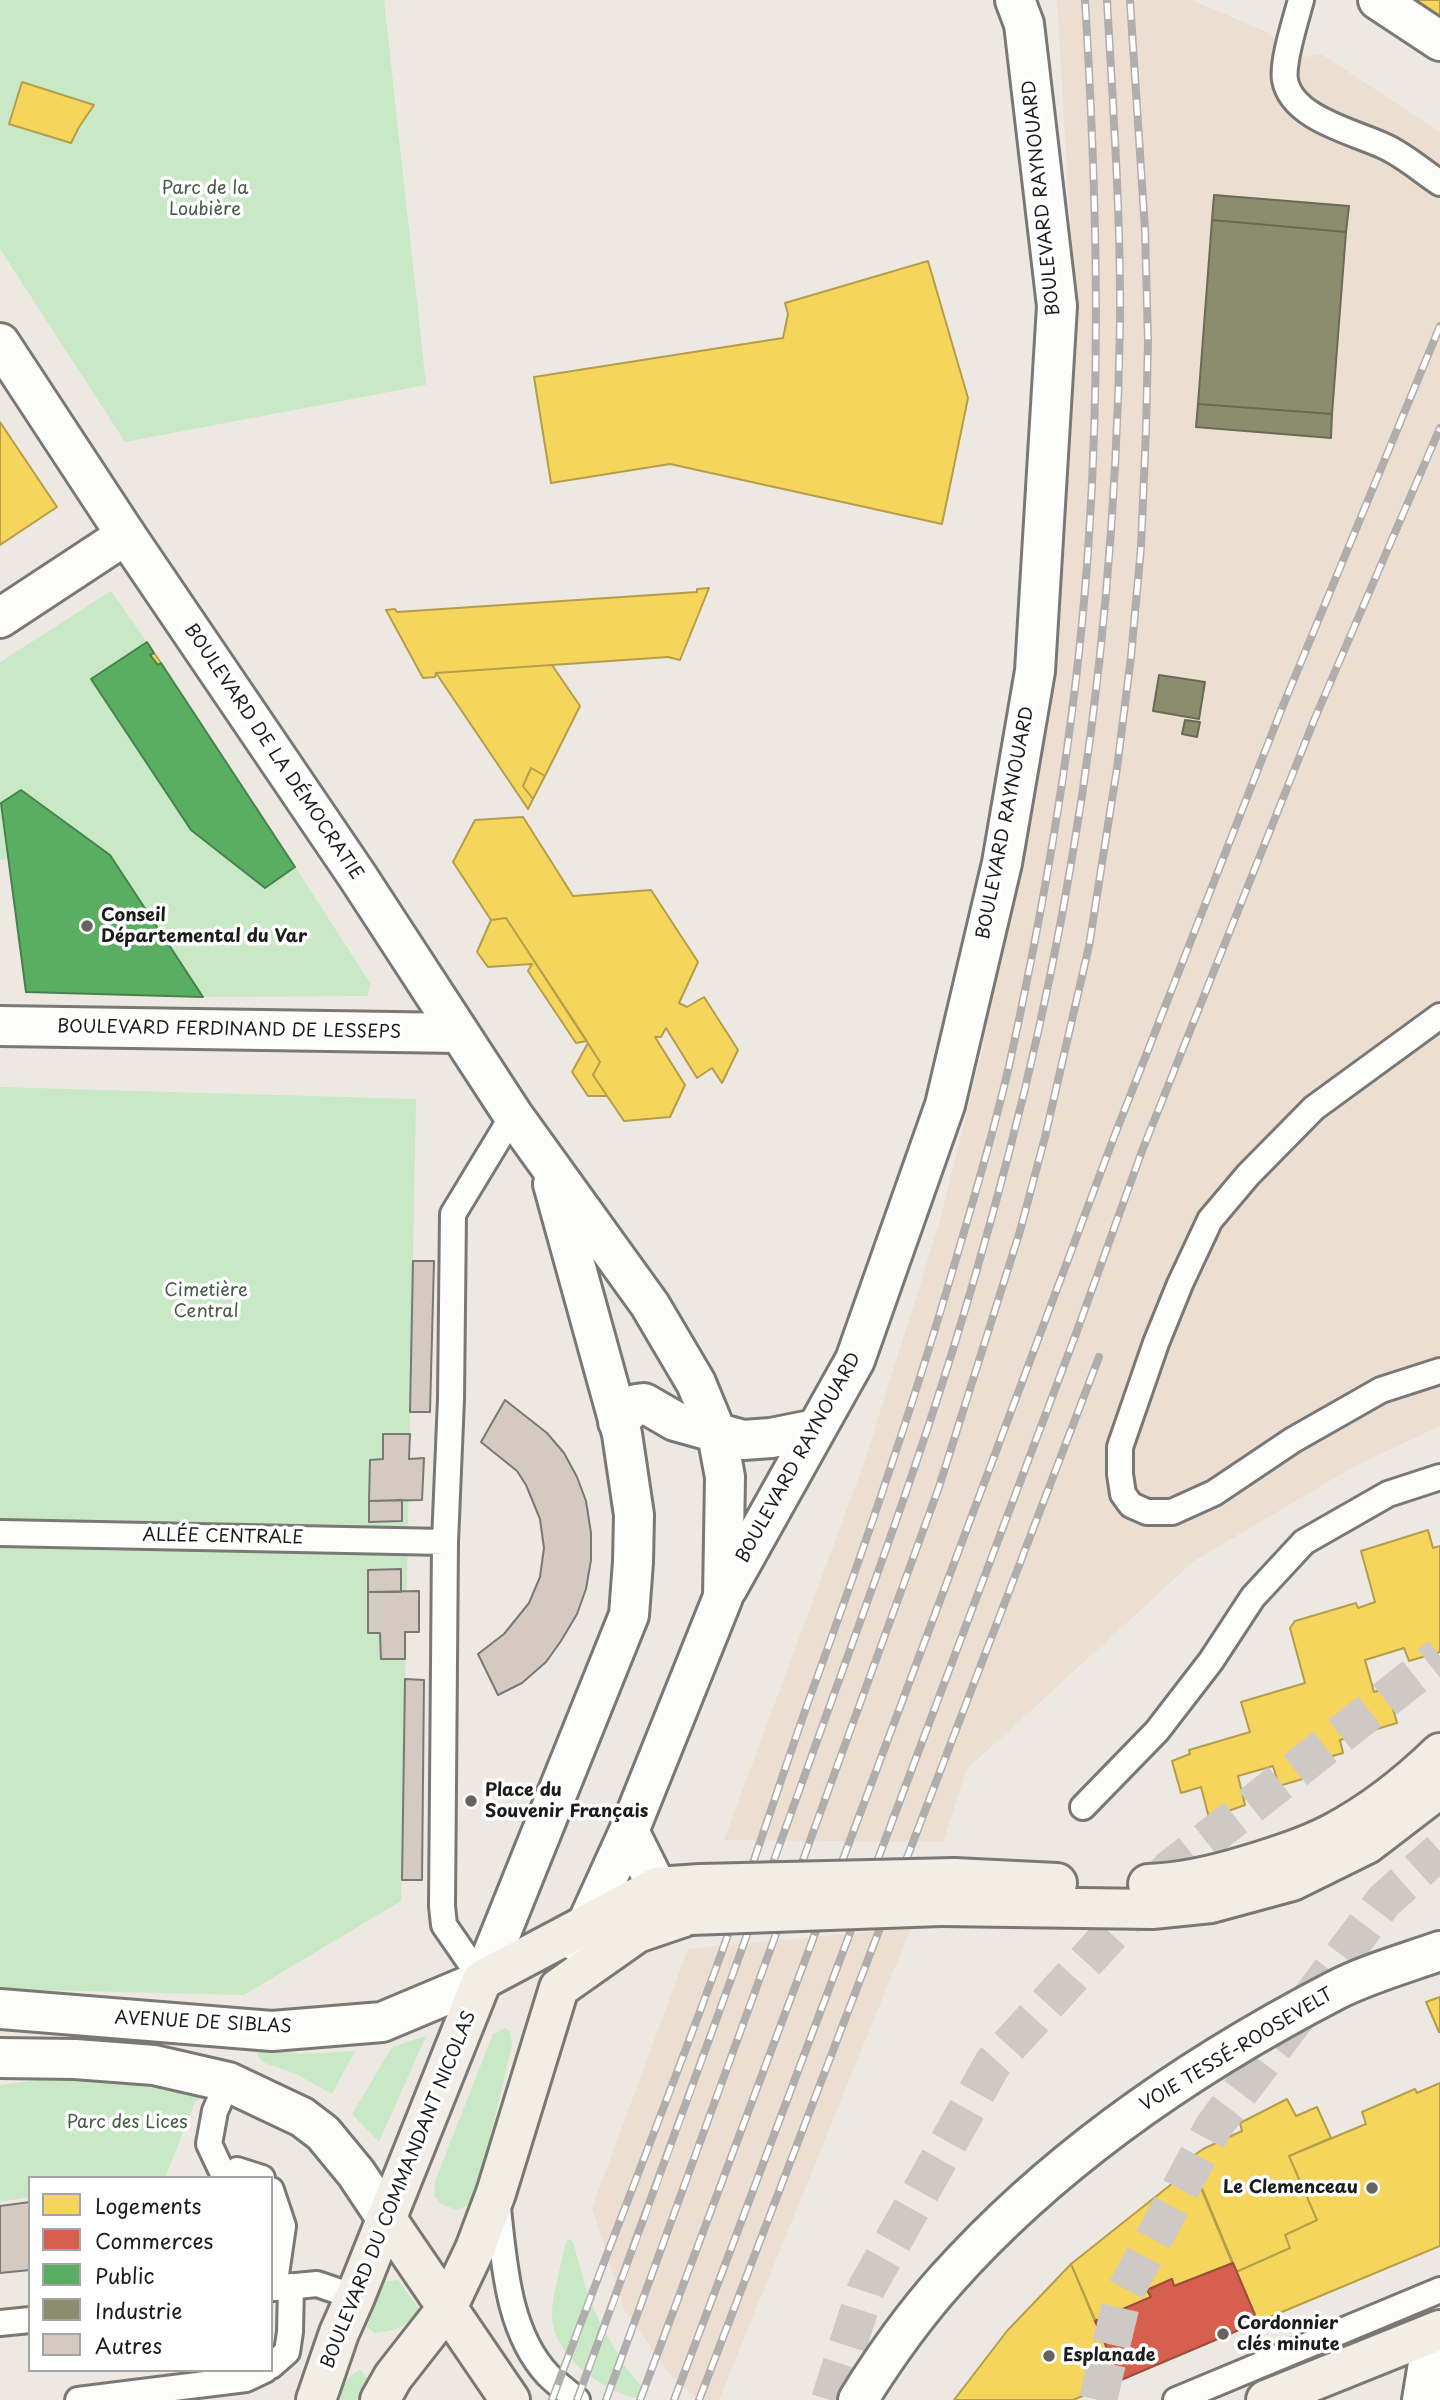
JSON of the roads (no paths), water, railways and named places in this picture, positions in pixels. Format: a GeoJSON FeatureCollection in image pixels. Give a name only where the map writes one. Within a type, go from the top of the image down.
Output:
{"type":"FeatureCollection","features":[{"type":"Feature","properties":{"kind":"main road"},"geometry":{"type":"LineString","coordinates":[[482,1980],[657,1887],[695,1900],[1168,1884],[1228,1871],[1291,1851],[1334,1832],[1385,1799],[1440,1753]]}},
{"type":"Feature","properties":{"kind":"main road"},"geometry":{"type":"LineString","coordinates":[[947,1892],[1152,1909],[1211,1903],[1292,1881],[1367,1844],[1440,1788]]}},
{"type":"Feature","properties":{"kind":"main road"},"geometry":{"type":"LineString","coordinates":[[380,2400],[393,2377],[447,2308],[475,2249],[496,2193],[559,1988],[637,1933],[695,1900]]}},
{"type":"Feature","properties":{"kind":"main road","name":"BOULEVARD DU COMMANDANT NICOLAS"},"geometry":{"type":"LineString","coordinates":[[316,2400],[339,2333],[482,1980]]}},
{"type":"Feature","properties":{"kind":"main road"},"geometry":{"type":"LineString","coordinates":[[386,2218],[510,2400]]}},
{"type":"Feature","properties":{"kind":"main road"},"geometry":{"type":"LineString","coordinates":[[1266,2400],[1436,2331]]}},
{"type":"Feature","properties":{"kind":"street","name":"BOULEVARD RAYNOUARD"},"geometry":{"type":"LineString","coordinates":[[723,1597],[855,1360],[945,1105],[1002,863],[1035,671],[1057,306],[1024,24],[1015,0]]}},
{"type":"Feature","properties":{"kind":"street"},"geometry":{"type":"LineString","coordinates":[[1378,0],[1440,41]]}},
{"type":"Feature","properties":{"kind":"street","name":"BOULEVARD DE LA DÉMOCRATIE"},"geometry":{"type":"LineString","coordinates":[[0,343],[125,535],[358,877],[513,1115],[650,1305],[696,1383],[717,1434],[725,1477],[723,1597],[629,1831],[586,1926]]}},
{"type":"Feature","properties":{"kind":"street"},"geometry":{"type":"LineString","coordinates":[[0,618],[125,535]]}},
{"type":"Feature","properties":{"kind":"street","name":"BOULEVARD FERDINAND DE LESSEPS"},"geometry":{"type":"LineString","coordinates":[[0,1026],[459,1033]]}},
{"type":"Feature","properties":{"kind":"street","name":"BOULEVARD DE LA DÉMOCRATIE"},"geometry":{"type":"LineString","coordinates":[[482,1980],[629,1615],[634,1562],[634,1515],[618,1422],[547,1161]]}},
{"type":"Feature","properties":{"kind":"street"},"geometry":{"type":"LineString","coordinates":[[618,1422],[636,1404],[644,1403],[675,1421],[743,1440],[771,1438],[816,1429]]}},
{"type":"Feature","properties":{"kind":"street"},"geometry":{"type":"LineString","coordinates":[[629,1831],[657,1887]]}},
{"type":"Feature","properties":{"kind":"street"},"geometry":{"type":"LineString","coordinates":[[559,1988],[586,1926]]}},
{"type":"Feature","properties":{"kind":"street","name":"VOIE TESSÉ-ROOSEVELT"},"geometry":{"type":"LineString","coordinates":[[858,2400],[912,2322],[946,2280],[1006,2219],[1065,2165],[1134,2112],[1277,2023],[1338,1989],[1440,1951]]}},
{"type":"Feature","properties":{"kind":"street","name":"AVENUE DE SIBLAS"},"geometry":{"type":"LineString","coordinates":[[0,2009],[272,2031],[382,2022],[482,1980]]}},
{"type":"Feature","properties":{"kind":"street"},"geometry":{"type":"LineString","coordinates":[[0,2058],[75,2059],[154,2065],[222,2096],[302,2117],[323,2133],[356,2173],[386,2218]]}},
{"type":"Feature","properties":{"kind":"street"},"geometry":{"type":"LineString","coordinates":[[1422,2400],[1436,2331]]}},
{"type":"Feature","properties":{"kind":"lane"},"geometry":{"type":"LineString","coordinates":[[1301,0],[1288,51],[1285,79],[1292,96],[1305,111],[1388,148],[1440,183]]}},
{"type":"Feature","properties":{"kind":"lane"},"geometry":{"type":"LineString","coordinates":[[1440,1017],[1314,1108],[1248,1175],[1210,1220],[1161,1331],[1120,1447],[1123,1493],[1131,1505],[1147,1512],[1171,1512],[1214,1493],[1293,1440],[1381,1390],[1440,1371]]}},
{"type":"Feature","properties":{"kind":"lane"},"geometry":{"type":"LineString","coordinates":[[482,1980],[444,1925],[443,1915],[445,1542],[451,1399],[453,1214],[513,1115]]}},
{"type":"Feature","properties":{"kind":"lane"},"geometry":{"type":"LineString","coordinates":[[1083,1807],[1157,1731],[1211,1661],[1253,1597],[1304,1542],[1388,1494],[1440,1477]]}},
{"type":"Feature","properties":{"kind":"lane","name":"ALLÉE CENTRALE"},"geometry":{"type":"LineString","coordinates":[[0,1533],[445,1542]]}},
{"type":"Feature","properties":{"kind":"lane"},"geometry":{"type":"LineString","coordinates":[[222,2096],[209,2144],[224,2176]]}},
{"type":"Feature","properties":{"kind":"lane"},"geometry":{"type":"LineString","coordinates":[[233,2176],[237,2169],[256,2176]]}},
{"type":"Feature","properties":{"kind":"lane"},"geometry":{"type":"LineString","coordinates":[[496,2193],[511,2295],[522,2335],[547,2374],[577,2400]]}},
{"type":"Feature","properties":{"kind":"lane"},"geometry":{"type":"LineString","coordinates":[[273,2196],[283,2226],[279,2288],[290,2332],[287,2352],[273,2365]]}},
{"type":"Feature","properties":{"kind":"lane"},"geometry":{"type":"LineString","coordinates":[[279,2288],[317,2284],[355,2297]]}},
{"type":"Feature","properties":{"kind":"lane"},"geometry":{"type":"LineString","coordinates":[[1175,2400],[1440,2290]]}},
{"type":"Feature","properties":{"kind":"lane"},"geometry":{"type":"LineString","coordinates":[[0,2323],[28,2320]]}},
{"type":"Feature","properties":{"kind":"lane"},"geometry":{"type":"LineString","coordinates":[[78,2400],[214,2384],[246,2379],[261,2372]]}},
{"type":"Feature","properties":{"kind":"tunnel"},"geometry":{"type":"LineString","coordinates":[[830,2400],[866,2289],[993,2063],[1170,1869],[1440,1656]]}},
{"type":"Feature","properties":{"kind":"tunnel"},"geometry":{"type":"LineString","coordinates":[[1098,2400],[1123,2296],[1214,2126],[1384,1901],[1440,1851]]}},
{"type":"Feature","properties":{"kind":"railway"},"geometry":{"type":"LineString","coordinates":[[552,2400],[716,1968],[868,1534],[940,1314],[1009,1066],[1059,803],[1077,670],[1089,536],[1095,402],[1096,268],[1085,0]]}},
{"type":"Feature","properties":{"kind":"railway"},"geometry":{"type":"LineString","coordinates":[[577,2400],[849,1653],[921,1447],[990,1223],[1036,1041],[1083,792],[1100,659],[1111,525],[1120,284],[1107,0]]}},
{"type":"Feature","properties":{"kind":"railway"},"geometry":{"type":"LineString","coordinates":[[606,2400],[939,1487],[1020,1231],[1045,1137],[1089,946],[1117,768],[1141,547],[1148,341],[1145,230],[1130,0]]}},
{"type":"Feature","properties":{"kind":"railway"},"geometry":{"type":"LineString","coordinates":[[640,2400],[1114,1137],[1282,708],[1440,326]]}},
{"type":"Feature","properties":{"kind":"railway"},"geometry":{"type":"LineString","coordinates":[[674,2400],[1077,1331],[1142,1151],[1315,718],[1440,428]]}},
{"type":"Feature","properties":{"kind":"railway"},"geometry":{"type":"LineString","coordinates":[[699,2400],[1099,1357]]}},
{"type":"Feature","properties":{"kind":"place","name":"Conseil Départemental du Var"},"geometry":{"type":"Point","coordinates":[87,926]}},
{"type":"Feature","properties":{"kind":"place","name":"Place du Souvenir Français"},"geometry":{"type":"Point","coordinates":[471,1801]}},
{"type":"Feature","properties":{"kind":"place","name":"Le Clemenceau"},"geometry":{"type":"Point","coordinates":[1372,2188]}},
{"type":"Feature","properties":{"kind":"place","name":"Cordonnier clés minute"},"geometry":{"type":"Point","coordinates":[1223,2334]}},
{"type":"Feature","properties":{"kind":"place","name":"Esplanade"},"geometry":{"type":"Point","coordinates":[1049,2356]}},
{"type":"Feature","properties":{"kind":"park label","name":"Parc de la Loubière"},"geometry":{"type":"Point","coordinates":[205,199]}},
{"type":"Feature","properties":{"kind":"park label","name":"Cimetière Central"},"geometry":{"type":"Point","coordinates":[206,1301]}},
{"type":"Feature","properties":{"kind":"park label","name":"Parc des Lices"},"geometry":{"type":"Point","coordinates":[127,2123]}}]}
